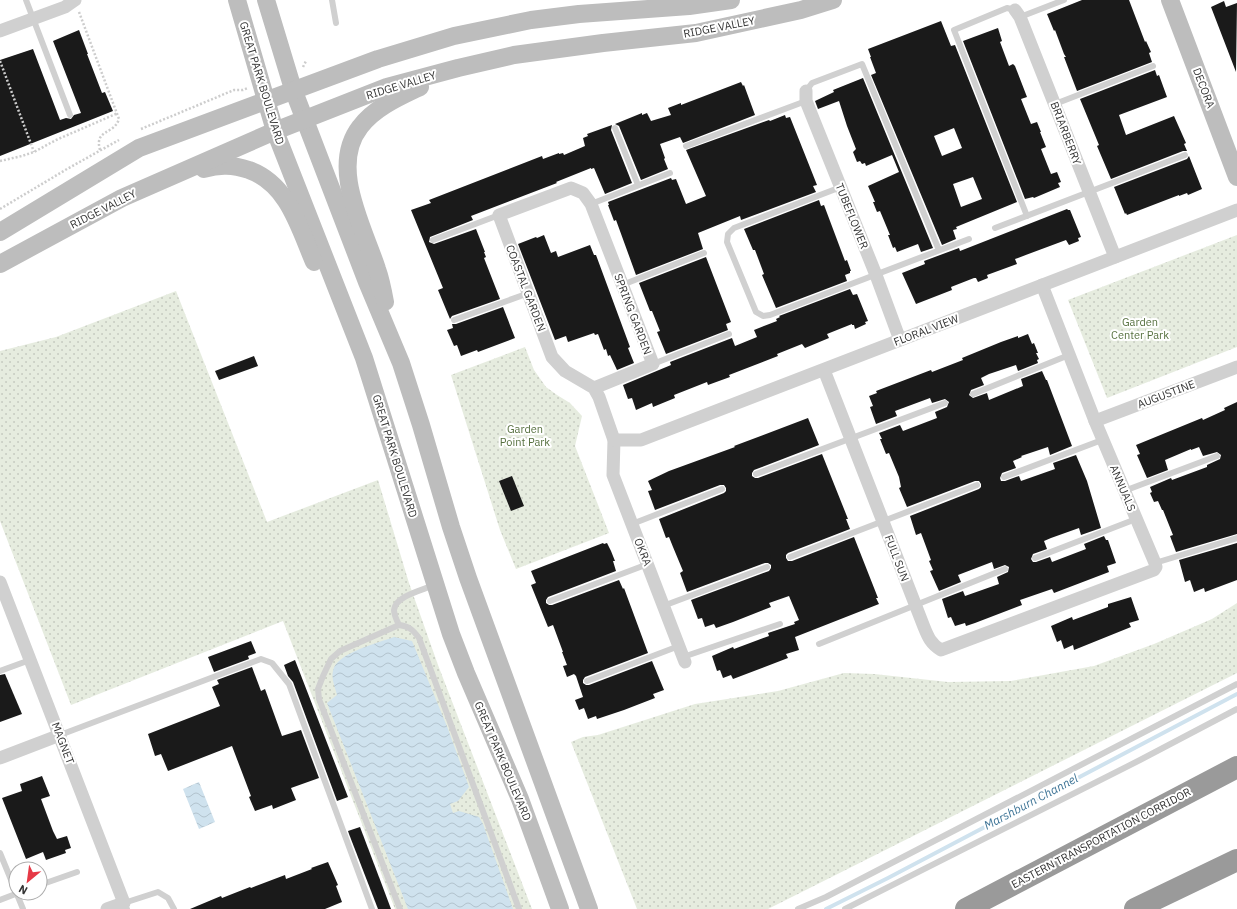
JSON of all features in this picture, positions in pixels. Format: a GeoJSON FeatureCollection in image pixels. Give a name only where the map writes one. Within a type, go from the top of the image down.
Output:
{"type":"FeatureCollection","features":[{"type":"Feature","properties":{"kind":"highway","name":"EASTERN TRANSPORTATION CORRIDOR"},"geometry":{"type":"LineString","coordinates":[[966,909],[1237,767]]}},
{"type":"Feature","properties":{"kind":"highway"},"geometry":{"type":"LineString","coordinates":[[1135,909],[1237,860]]}},
{"type":"Feature","properties":{"kind":"main road","name":"GREAT PARK BOULEVARD"},"geometry":{"type":"LineString","coordinates":[[237,0],[274,131],[364,358],[451,634],[466,673],[520,799],[560,909]]}},
{"type":"Feature","properties":{"kind":"main road"},"geometry":{"type":"LineString","coordinates":[[266,0],[293,89],[367,282],[400,363],[421,425],[451,527],[468,578],[589,909]]}},
{"type":"Feature","properties":{"kind":"main road"},"geometry":{"type":"LineString","coordinates":[[0,232],[139,148],[293,89],[378,59],[454,36],[607,6],[689,6],[731,0]]}},
{"type":"Feature","properties":{"kind":"main road","name":"RIDGE VALLEY"},"geometry":{"type":"LineString","coordinates":[[0,264],[122,198],[274,131],[387,87],[514,55],[696,33],[801,10],[832,0]]}},
{"type":"Feature","properties":{"kind":"main road","name":"DECORA"},"geometry":{"type":"LineString","coordinates":[[1170,0],[1237,177]]}},
{"type":"Feature","properties":{"kind":"main road"},"geometry":{"type":"LineString","coordinates":[[400,363],[378,270],[354,205],[349,183],[348,158],[350,147],[354,136],[367,119],[394,99],[458,68]]}},
{"type":"Feature","properties":{"kind":"main road"},"geometry":{"type":"LineString","coordinates":[[155,183],[215,166],[227,165],[254,172],[277,188],[292,210],[383,417]]}},
{"type":"Feature","properties":{"kind":"street"},"geometry":{"type":"LineString","coordinates":[[0,31],[65,6],[74,0]]}},
{"type":"Feature","properties":{"kind":"street","name":"BRIARBERRY"},"geometry":{"type":"LineString","coordinates":[[1018,13],[1115,257]]}},
{"type":"Feature","properties":{"kind":"street","name":"TUBEFLOWER"},"geometry":{"type":"LineString","coordinates":[[806,96],[900,340]]}},
{"type":"Feature","properties":{"kind":"street"},"geometry":{"type":"LineString","coordinates":[[499,215],[571,188],[583,193],[591,204]]}},
{"type":"Feature","properties":{"kind":"street","name":"SPRING GARDEN"},"geometry":{"type":"LineString","coordinates":[[591,204],[653,364],[594,388]]}},
{"type":"Feature","properties":{"kind":"street","name":"FLORAL VIEW"},"geometry":{"type":"LineString","coordinates":[[614,440],[641,440],[1237,210]]}},
{"type":"Feature","properties":{"kind":"street","name":"COASTAL GARDEN"},"geometry":{"type":"LineString","coordinates":[[499,215],[552,357],[565,370],[594,388]]}},
{"type":"Feature","properties":{"kind":"street","name":"ANNUALS"},"geometry":{"type":"LineString","coordinates":[[1042,285],[1102,440],[1155,563]]}},
{"type":"Feature","properties":{"kind":"street","name":"AUGUSTINE"},"geometry":{"type":"LineString","coordinates":[[1095,421],[1237,366]]}},
{"type":"Feature","properties":{"kind":"street","name":"FULL SUN"},"geometry":{"type":"LineString","coordinates":[[824,370],[915,606],[929,639],[941,650],[1154,570],[1156,567],[1155,563]]}},
{"type":"Feature","properties":{"kind":"street"},"geometry":{"type":"LineString","coordinates":[[594,388],[599,397],[614,440]]}},
{"type":"Feature","properties":{"kind":"street","name":"OKRA"},"geometry":{"type":"LineString","coordinates":[[614,440],[613,475],[682,655]]}},
{"type":"Feature","properties":{"kind":"street","name":"MAGNET"},"geometry":{"type":"LineString","coordinates":[[0,582],[126,906]]}},
{"type":"Feature","properties":{"kind":"street"},"geometry":{"type":"LineString","coordinates":[[0,758],[60,735]]}},
{"type":"Feature","properties":{"kind":"street"},"geometry":{"type":"LineString","coordinates":[[107,909],[126,906]]}},
{"type":"Feature","properties":{"kind":"lane"},"geometry":{"type":"LineString","coordinates":[[26,0],[70,115]]}},
{"type":"Feature","properties":{"kind":"lane"},"geometry":{"type":"LineString","coordinates":[[332,0],[336,23]]}},
{"type":"Feature","properties":{"kind":"lane"},"geometry":{"type":"LineString","coordinates":[[1027,216],[954,30],[1008,8],[1018,13],[1064,0]]}},
{"type":"Feature","properties":{"kind":"lane"},"geometry":{"type":"LineString","coordinates":[[686,146],[806,96],[812,84],[862,64],[939,250]]}},
{"type":"Feature","properties":{"kind":"lane"},"geometry":{"type":"LineString","coordinates":[[1055,104],[1153,66]]}},
{"type":"Feature","properties":{"kind":"lane"},"geometry":{"type":"LineString","coordinates":[[615,128],[638,185]]}},
{"type":"Feature","properties":{"kind":"lane"},"geometry":{"type":"LineString","coordinates":[[995,228],[1185,155]]}},
{"type":"Feature","properties":{"kind":"lane"},"geometry":{"type":"LineString","coordinates":[[591,204],[670,173]]}},
{"type":"Feature","properties":{"kind":"lane"},"geometry":{"type":"LineString","coordinates":[[841,187],[734,228],[728,234],[727,242],[756,312],[763,316],[770,315],[969,239]]}},
{"type":"Feature","properties":{"kind":"lane"},"geometry":{"type":"LineString","coordinates":[[433,240],[499,215]]}},
{"type":"Feature","properties":{"kind":"lane"},"geometry":{"type":"LineString","coordinates":[[622,284],[704,253]]}},
{"type":"Feature","properties":{"kind":"lane"},"geometry":{"type":"LineString","coordinates":[[454,320],[528,293]]}},
{"type":"Feature","properties":{"kind":"lane"},"geometry":{"type":"LineString","coordinates":[[653,364],[729,334]]}},
{"type":"Feature","properties":{"kind":"lane"},"geometry":{"type":"LineString","coordinates":[[973,394],[1069,355]]}},
{"type":"Feature","properties":{"kind":"lane"},"geometry":{"type":"LineString","coordinates":[[756,474],[945,403]]}},
{"type":"Feature","properties":{"kind":"lane"},"geometry":{"type":"LineString","coordinates":[[1004,477],[1102,440]]}},
{"type":"Feature","properties":{"kind":"lane"},"geometry":{"type":"LineString","coordinates":[[1124,491],[1217,456]]}},
{"type":"Feature","properties":{"kind":"lane"},"geometry":{"type":"LineString","coordinates":[[790,557],[977,485]]}},
{"type":"Feature","properties":{"kind":"lane"},"geometry":{"type":"LineString","coordinates":[[632,524],[722,489]]}},
{"type":"Feature","properties":{"kind":"lane"},"geometry":{"type":"LineString","coordinates":[[1035,558],[1136,519]]}},
{"type":"Feature","properties":{"kind":"lane"},"geometry":{"type":"LineString","coordinates":[[1155,563],[1237,538]]}},
{"type":"Feature","properties":{"kind":"lane"},"geometry":{"type":"LineString","coordinates":[[550,601],[648,564]]}},
{"type":"Feature","properties":{"kind":"lane"},"geometry":{"type":"LineString","coordinates":[[664,606],[767,567]]}},
{"type":"Feature","properties":{"kind":"lane"},"geometry":{"type":"LineString","coordinates":[[819,644],[1005,569]]}},
{"type":"Feature","properties":{"kind":"lane"},"geometry":{"type":"LineString","coordinates":[[399,626],[394,610],[396,603],[401,598],[435,585]]}},
{"type":"Feature","properties":{"kind":"lane"},"geometry":{"type":"LineString","coordinates":[[587,681],[682,655],[780,624]]}},
{"type":"Feature","properties":{"kind":"lane"},"geometry":{"type":"LineString","coordinates":[[400,909],[319,699],[318,689],[331,659],[340,651],[399,626],[405,626],[413,630],[419,638],[519,909]]}},
{"type":"Feature","properties":{"kind":"lane"},"geometry":{"type":"LineString","coordinates":[[60,735],[261,659],[272,663],[289,684],[372,909]]}},
{"type":"Feature","properties":{"kind":"lane"},"geometry":{"type":"LineString","coordinates":[[0,671],[30,660]]}},
{"type":"Feature","properties":{"kind":"lane"},"geometry":{"type":"LineString","coordinates":[[798,909],[826,897],[1237,684]]}},
{"type":"Feature","properties":{"kind":"lane"},"geometry":{"type":"LineString","coordinates":[[845,909],[1133,764],[1237,709]]}},
{"type":"Feature","properties":{"kind":"lane"},"geometry":{"type":"LineString","coordinates":[[0,853],[8,872]]}},
{"type":"Feature","properties":{"kind":"lane"},"geometry":{"type":"LineString","coordinates":[[48,882],[77,872]]}},
{"type":"Feature","properties":{"kind":"lane"},"geometry":{"type":"LineString","coordinates":[[126,906],[158,892],[168,898],[174,909]]}},
{"type":"Feature","properties":{"kind":"path"},"geometry":{"type":"LineString","coordinates":[[74,0],[120,120],[118,124],[102,134],[99,138],[98,143],[100,150]]}},
{"type":"Feature","properties":{"kind":"path"},"geometry":{"type":"LineString","coordinates":[[0,61],[34,152]]}},
{"type":"Feature","properties":{"kind":"path"},"geometry":{"type":"LineString","coordinates":[[0,161],[34,152],[56,140],[118,113]]}},
{"type":"Feature","properties":{"kind":"green space","name":"Garden Center Park"},"geometry":{"type":"Polygon","coordinates":[[[1237,235],[1237,347],[1107,398],[1068,300],[1237,235]]]}},
{"type":"Feature","properties":{"kind":"green space"},"geometry":{"type":"Polygon","coordinates":[[[176,291],[267,522],[378,480],[409,583],[438,665],[532,909],[395,909],[283,621],[71,705],[0,521],[0,351],[56,337],[176,291]]]}},
{"type":"Feature","properties":{"kind":"green space","name":"Garden Point Park"},"geometry":{"type":"Polygon","coordinates":[[[525,347],[534,370],[546,387],[570,403],[582,416],[575,446],[609,533],[516,569],[500,530],[451,375],[525,347]]]}},
{"type":"Feature","properties":{"kind":"green space"},"geometry":{"type":"Polygon","coordinates":[[[1237,603],[1237,673],[768,909],[637,909],[571,742],[583,737],[598,735],[695,704],[778,691],[844,673],[874,674],[948,682],[1011,681],[1094,666],[1154,644],[1212,619],[1237,603]]]}},
{"type":"Feature","properties":{"kind":"water"},"geometry":{"type":"Polygon","coordinates":[[[394,637],[412,641],[448,729],[469,787],[458,801],[450,804],[453,813],[459,811],[479,817],[483,824],[513,909],[408,909],[327,703],[337,695],[333,680],[333,671],[342,659],[349,654],[394,637]]]}},
{"type":"Feature","properties":{"kind":"water"},"geometry":{"type":"Polygon","coordinates":[[[199,782],[215,822],[199,829],[183,789],[199,782]]]}},
{"type":"Feature","properties":{"kind":"building"},"geometry":{"type":"Polygon","coordinates":[[[1082,0],[1129,0],[1145,42],[1146,41],[1151,52],[1149,53],[1152,62],[1077,91],[1064,57],[1066,57],[1047,14],[1082,0]]]}},
{"type":"Feature","properties":{"kind":"building"},"geometry":{"type":"Polygon","coordinates":[[[1224,1],[1226,7],[1237,3],[1236,72],[1211,7],[1224,1]]]}},
{"type":"Feature","properties":{"kind":"building"},"geometry":{"type":"Polygon","coordinates":[[[941,21],[951,46],[955,45],[1017,202],[956,227],[957,229],[953,230],[956,239],[942,245],[871,75],[876,73],[868,49],[941,21]],[[954,128],[934,136],[942,156],[962,148],[954,128]],[[973,177],[953,184],[961,207],[982,199],[973,177]]]}},
{"type":"Feature","properties":{"kind":"building"},"geometry":{"type":"Polygon","coordinates":[[[998,28],[1002,41],[1000,42],[1009,66],[1013,64],[1015,66],[1027,97],[1021,99],[1031,124],[1037,122],[1041,132],[1046,147],[1041,149],[1051,174],[1057,172],[1061,182],[1058,183],[1060,187],[1034,198],[1025,199],[963,41],[998,28]]]}},
{"type":"Feature","properties":{"kind":"building"},"geometry":{"type":"Polygon","coordinates":[[[79,30],[102,93],[105,92],[113,111],[0,156],[0,60],[33,49],[60,120],[66,118],[71,119],[74,115],[81,113],[53,41],[79,30]]]}},
{"type":"Feature","properties":{"kind":"building"},"geometry":{"type":"Polygon","coordinates":[[[1155,70],[1157,76],[1159,75],[1167,97],[1119,115],[1126,135],[1174,116],[1186,143],[1184,144],[1187,151],[1183,151],[1111,179],[1080,99],[1155,70]]]}},
{"type":"Feature","properties":{"kind":"building"},"geometry":{"type":"Polygon","coordinates":[[[863,78],[933,248],[921,252],[918,244],[897,252],[895,247],[893,248],[888,235],[890,235],[880,211],[877,212],[873,202],[875,202],[868,186],[899,172],[892,155],[866,166],[865,163],[862,164],[860,161],[857,162],[853,152],[856,149],[839,101],[818,109],[815,101],[834,92],[833,90],[863,78]]]}},
{"type":"Feature","properties":{"kind":"building"},"geometry":{"type":"Polygon","coordinates":[[[741,82],[743,86],[744,85],[755,115],[683,143],[680,137],[660,144],[668,169],[641,180],[619,126],[615,124],[642,113],[642,115],[647,113],[651,121],[671,115],[668,108],[681,103],[681,105],[741,82]]]}},
{"type":"Feature","properties":{"kind":"building"},"geometry":{"type":"Polygon","coordinates":[[[785,115],[786,118],[790,117],[817,185],[813,186],[816,192],[741,220],[740,216],[698,233],[703,249],[636,275],[616,220],[614,221],[608,202],[671,178],[672,180],[676,179],[686,204],[706,196],[686,150],[785,115]]]}},
{"type":"Feature","properties":{"kind":"building"},"geometry":{"type":"Polygon","coordinates":[[[612,125],[611,130],[632,183],[605,194],[594,168],[591,168],[556,182],[557,183],[471,216],[473,220],[430,237],[429,242],[434,244],[476,229],[485,252],[486,257],[484,258],[500,299],[452,316],[450,319],[438,290],[443,288],[411,210],[431,203],[429,200],[542,156],[543,159],[559,153],[563,153],[564,155],[585,146],[583,138],[588,136],[587,134],[612,125]]]}},
{"type":"Feature","properties":{"kind":"building"},"geometry":{"type":"Polygon","coordinates":[[[1189,156],[1202,189],[1188,195],[1187,193],[1179,195],[1127,215],[1126,213],[1125,214],[1114,187],[1187,159],[1189,156]]]}},
{"type":"Feature","properties":{"kind":"building"},"geometry":{"type":"Polygon","coordinates":[[[819,200],[821,206],[824,205],[845,261],[847,260],[851,271],[845,275],[847,281],[776,308],[762,275],[764,274],[755,250],[753,250],[744,229],[819,200]]]}},
{"type":"Feature","properties":{"kind":"building"},"geometry":{"type":"Polygon","coordinates":[[[1067,209],[1070,210],[1081,237],[1078,238],[1079,241],[1069,245],[1066,240],[1015,259],[1017,264],[987,275],[988,278],[978,282],[976,278],[974,278],[951,287],[952,290],[916,304],[902,273],[925,264],[924,261],[959,248],[960,251],[1067,209]]]}},
{"type":"Feature","properties":{"kind":"building"},"geometry":{"type":"Polygon","coordinates":[[[544,235],[551,253],[556,251],[558,257],[590,245],[594,255],[596,255],[630,347],[628,348],[634,363],[617,370],[610,355],[608,356],[606,349],[604,350],[598,334],[595,335],[594,333],[568,342],[566,336],[555,340],[518,244],[544,235]]]}},
{"type":"Feature","properties":{"kind":"building"},"geometry":{"type":"Polygon","coordinates":[[[706,257],[731,322],[726,324],[728,330],[666,354],[657,332],[660,331],[639,283],[706,257]]]}},
{"type":"Feature","properties":{"kind":"building"},"geometry":{"type":"Polygon","coordinates":[[[850,289],[853,295],[857,294],[868,321],[865,322],[866,324],[855,329],[854,325],[852,324],[827,334],[829,338],[805,348],[802,344],[777,354],[778,356],[729,375],[730,377],[708,385],[707,382],[674,395],[675,398],[653,407],[652,403],[636,410],[632,398],[628,399],[623,385],[671,365],[670,362],[732,338],[735,346],[757,337],[754,330],[777,321],[776,319],[780,317],[779,316],[850,289]]]}},
{"type":"Feature","properties":{"kind":"building"},"geometry":{"type":"Polygon","coordinates":[[[503,307],[515,338],[478,352],[477,350],[461,356],[457,345],[454,346],[447,330],[453,328],[452,324],[456,324],[503,307]]]}},
{"type":"Feature","properties":{"kind":"building"},"geometry":{"type":"Polygon","coordinates":[[[1028,334],[1038,353],[1036,353],[1039,359],[1037,360],[1038,363],[1018,371],[1016,365],[989,374],[981,378],[984,385],[971,390],[969,395],[973,398],[987,393],[989,400],[1023,386],[1021,379],[1042,371],[1047,380],[1072,446],[1050,455],[1048,447],[1021,456],[1022,457],[1013,461],[1016,468],[1002,473],[1000,478],[1001,481],[1019,476],[1021,481],[1055,469],[1053,463],[1076,455],[1087,481],[1101,528],[1081,535],[1079,528],[1044,541],[1047,549],[1033,554],[1031,559],[1033,562],[1036,562],[1050,557],[1052,562],[1086,549],[1084,544],[1104,536],[1106,540],[1108,540],[1116,563],[1107,566],[1109,572],[1054,593],[1052,589],[1020,600],[1022,605],[975,623],[966,626],[965,623],[955,626],[951,617],[948,618],[942,599],[963,591],[965,596],[999,584],[997,577],[1008,572],[1009,567],[1005,565],[994,569],[992,562],[958,575],[961,582],[939,591],[930,571],[933,570],[929,561],[931,560],[921,533],[916,535],[910,516],[979,489],[981,484],[979,481],[975,481],[907,507],[899,488],[901,487],[899,477],[889,453],[886,454],[879,433],[900,425],[903,431],[937,418],[935,412],[947,407],[949,402],[945,399],[932,403],[930,398],[895,411],[897,416],[876,424],[870,407],[873,406],[869,396],[877,393],[876,391],[931,370],[932,372],[963,360],[962,358],[1001,342],[1028,334]]]}},
{"type":"Feature","properties":{"kind":"building"},"geometry":{"type":"Polygon","coordinates":[[[254,356],[258,366],[219,380],[215,371],[254,356]]]}},
{"type":"Feature","properties":{"kind":"building"},"geometry":{"type":"Polygon","coordinates":[[[1237,402],[1237,534],[1176,552],[1170,536],[1173,535],[1163,510],[1158,501],[1154,502],[1150,493],[1152,492],[1150,487],[1171,478],[1172,480],[1207,467],[1207,465],[1220,459],[1221,455],[1217,452],[1203,456],[1199,447],[1191,449],[1165,460],[1168,470],[1147,478],[1137,455],[1140,454],[1136,445],[1202,418],[1203,420],[1225,410],[1224,408],[1237,402]]]}},
{"type":"Feature","properties":{"kind":"building"},"geometry":{"type":"Polygon","coordinates":[[[808,418],[819,445],[754,470],[752,476],[758,478],[822,454],[848,519],[846,519],[850,529],[788,553],[786,558],[788,561],[792,561],[854,537],[879,604],[795,637],[799,650],[786,654],[788,658],[733,679],[731,675],[723,678],[720,670],[717,671],[712,656],[733,647],[734,649],[769,636],[768,633],[795,624],[794,622],[799,620],[789,596],[769,603],[771,607],[733,622],[716,628],[714,624],[705,627],[702,618],[698,619],[691,600],[769,571],[771,565],[765,563],[687,592],[680,573],[683,571],[669,537],[666,538],[659,519],[724,493],[726,488],[724,485],[720,485],[655,510],[648,491],[652,490],[648,481],[669,471],[808,418]]]}},
{"type":"Feature","properties":{"kind":"building"},"geometry":{"type":"Polygon","coordinates":[[[512,476],[524,506],[511,511],[499,481],[512,476]]]}},
{"type":"Feature","properties":{"kind":"building"},"geometry":{"type":"Polygon","coordinates":[[[603,543],[607,543],[611,551],[615,561],[613,561],[616,571],[548,597],[546,603],[552,605],[619,580],[623,589],[624,588],[648,653],[585,677],[583,683],[589,685],[652,661],[664,690],[653,694],[655,698],[624,710],[597,719],[596,716],[588,719],[584,708],[579,710],[575,700],[583,697],[576,676],[574,674],[567,677],[563,666],[567,665],[553,625],[548,627],[531,585],[536,583],[531,571],[603,543]]]}},
{"type":"Feature","properties":{"kind":"building"},"geometry":{"type":"Polygon","coordinates":[[[1237,543],[1237,580],[1205,592],[1204,588],[1194,592],[1190,580],[1185,582],[1179,560],[1237,543]]]}},
{"type":"Feature","properties":{"kind":"building"},"geometry":{"type":"Polygon","coordinates":[[[1131,597],[1139,620],[1129,623],[1131,627],[1074,650],[1073,645],[1064,649],[1061,640],[1057,642],[1051,626],[1072,617],[1073,620],[1108,607],[1108,604],[1131,597]]]}},
{"type":"Feature","properties":{"kind":"building"},"geometry":{"type":"Polygon","coordinates":[[[251,641],[256,653],[248,656],[249,659],[214,672],[208,657],[251,641]]]}},
{"type":"Feature","properties":{"kind":"building"},"geometry":{"type":"Polygon","coordinates":[[[295,660],[348,797],[337,801],[293,682],[288,676],[284,665],[295,660]]]}},
{"type":"Feature","properties":{"kind":"building"},"geometry":{"type":"Polygon","coordinates":[[[252,667],[261,691],[265,689],[282,736],[301,730],[319,778],[291,788],[296,800],[273,809],[272,805],[255,811],[249,797],[251,796],[232,746],[168,771],[161,754],[155,756],[148,734],[220,706],[212,687],[219,684],[217,680],[252,667]]]}},
{"type":"Feature","properties":{"kind":"building"},"geometry":{"type":"Polygon","coordinates":[[[5,674],[22,714],[0,722],[0,675],[5,674]]]}},
{"type":"Feature","properties":{"kind":"building"},"geometry":{"type":"Polygon","coordinates":[[[42,776],[50,796],[41,799],[53,831],[57,839],[67,836],[71,848],[65,850],[66,853],[46,860],[43,852],[26,859],[2,798],[22,791],[20,784],[42,776]]]}},
{"type":"Feature","properties":{"kind":"building"},"geometry":{"type":"Polygon","coordinates":[[[360,827],[391,909],[378,909],[349,834],[348,831],[360,827]]]}},
{"type":"Feature","properties":{"kind":"building"},"geometry":{"type":"Polygon","coordinates":[[[328,862],[338,885],[336,886],[342,902],[325,909],[190,909],[221,896],[222,898],[285,875],[286,879],[328,862]]]}},
{"type":"Feature","properties":{"kind":"waterway","name":"Marshburn Channel"},"geometry":{"type":"LineString","coordinates":[[826,909],[888,878],[1237,694]]}}]}
